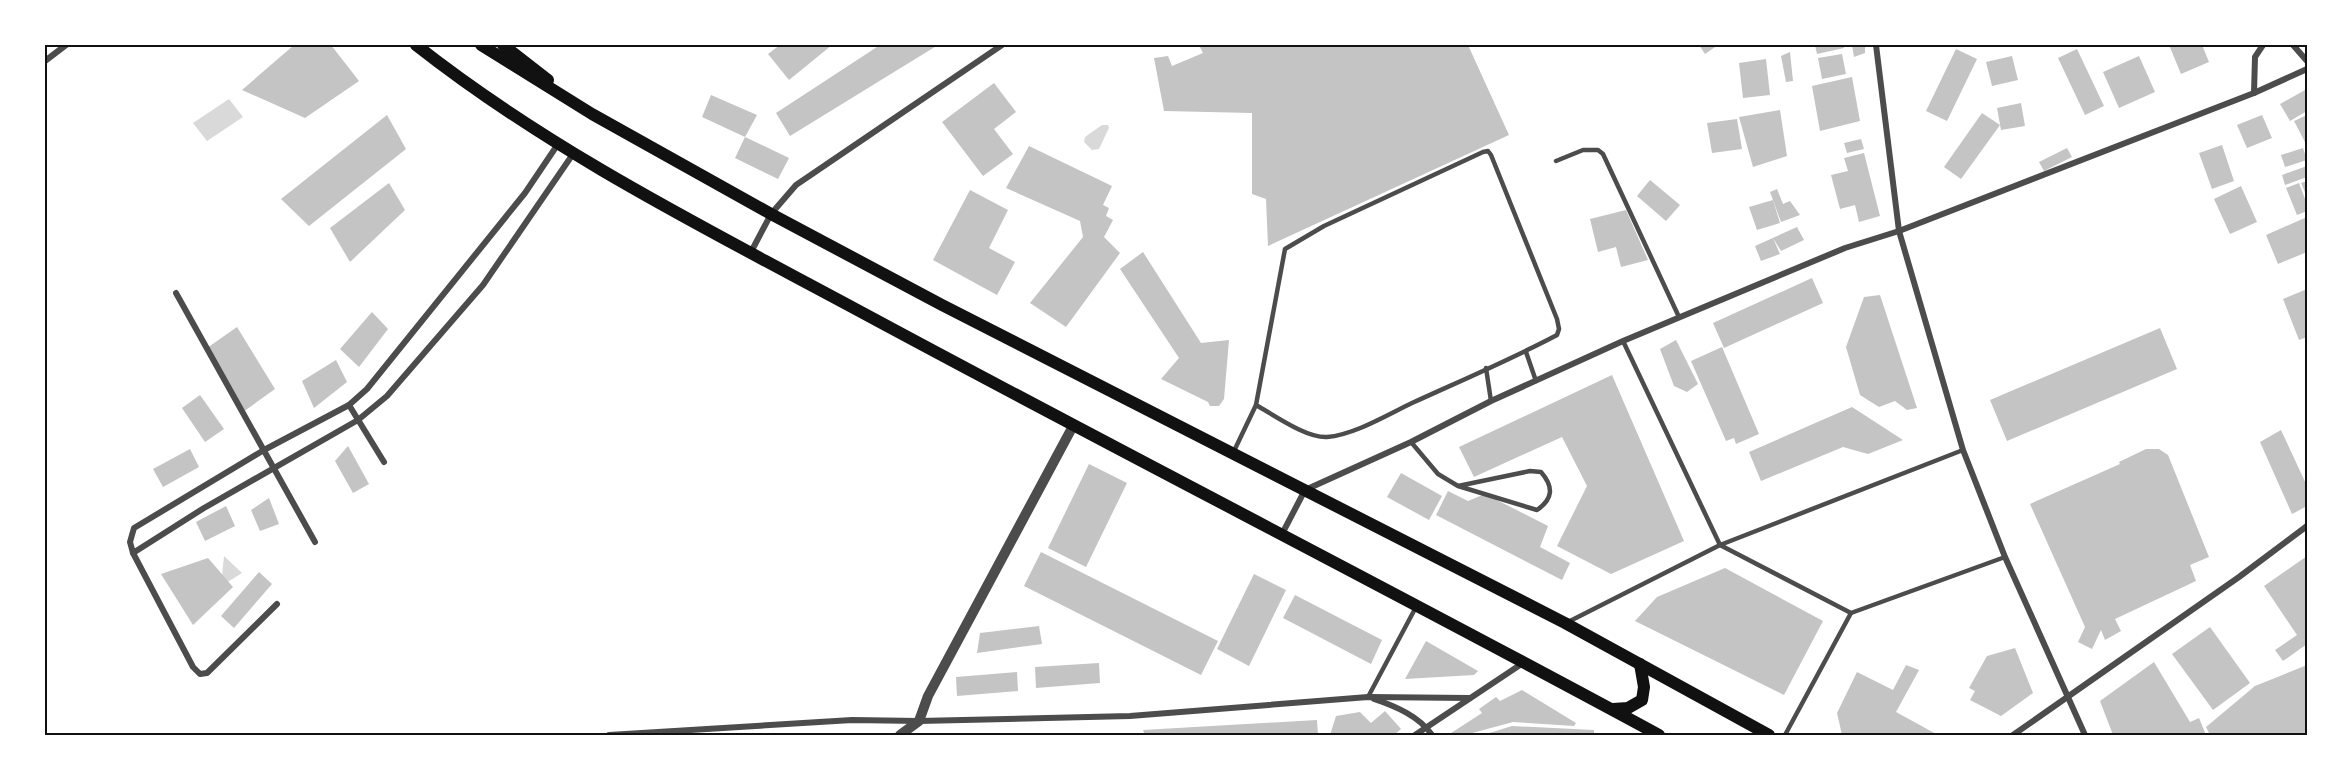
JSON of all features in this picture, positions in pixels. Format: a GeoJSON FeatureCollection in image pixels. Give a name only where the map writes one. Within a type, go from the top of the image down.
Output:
{"type":"FeatureCollection","features":[{"type":"Feature","properties":{"kind":"main road"},"geometry":{"type":"LineString","coordinates":[[416,45],[488,99],[573,154],[1074,426],[1659,735]]}},
{"type":"Feature","properties":{"kind":"main road"},"geometry":{"type":"LineString","coordinates":[[482,45],[592,114],[771,214],[942,305],[1565,623],[1769,735]]}},
{"type":"Feature","properties":{"kind":"main road"},"geometry":{"type":"LineString","coordinates":[[503,45],[592,114]]}},
{"type":"Feature","properties":{"kind":"main road"},"geometry":{"type":"LineString","coordinates":[[1612,709],[1628,708],[1642,700],[1644,687],[1640,664]]}},
{"type":"Feature","properties":{"kind":"street"},"geometry":{"type":"LineString","coordinates":[[45,61],[66,45]]}},
{"type":"Feature","properties":{"kind":"street"},"geometry":{"type":"LineString","coordinates":[[751,252],[771,214],[796,185],[1002,45]]}},
{"type":"Feature","properties":{"kind":"street"},"geometry":{"type":"LineString","coordinates":[[1876,45],[1899,231],[1963,450],[2004,556],[2085,735]]}},
{"type":"Feature","properties":{"kind":"street"},"geometry":{"type":"LineString","coordinates":[[2254,93],[2255,57],[2264,45]]}},
{"type":"Feature","properties":{"kind":"street"},"geometry":{"type":"LineString","coordinates":[[2293,45],[2307,61]]}},
{"type":"Feature","properties":{"kind":"street"},"geometry":{"type":"LineString","coordinates":[[1282,534],[1305,490],[1623,341],[1845,248],[1899,231],[2254,93],[2307,69]]}},
{"type":"Feature","properties":{"kind":"street"},"geometry":{"type":"LineString","coordinates":[[277,604],[207,673],[200,674],[193,667],[133,554],[130,542],[134,528],[264,450],[349,405],[367,389],[510,211],[558,144]]}},
{"type":"Feature","properties":{"kind":"street"},"geometry":{"type":"LineString","coordinates":[[133,554],[204,508],[358,420],[387,396],[483,285],[573,154]]}},
{"type":"Feature","properties":{"kind":"street"},"geometry":{"type":"LineString","coordinates":[[176,293],[315,542]]}},
{"type":"Feature","properties":{"kind":"street"},"geometry":{"type":"LineString","coordinates":[[349,405],[384,462]]}},
{"type":"Feature","properties":{"kind":"street"},"geometry":{"type":"LineString","coordinates":[[900,735],[919,722],[921,709],[1074,426]]}},
{"type":"Feature","properties":{"kind":"street"},"geometry":{"type":"LineString","coordinates":[[2013,735],[2307,526]]}},
{"type":"Feature","properties":{"kind":"street"},"geometry":{"type":"LineString","coordinates":[[1415,735],[1523,663]]}},
{"type":"Feature","properties":{"kind":"street"},"geometry":{"type":"LineString","coordinates":[[1368,697],[1394,705],[1427,727],[1432,735]]}},
{"type":"Feature","properties":{"kind":"street"},"geometry":{"type":"LineString","coordinates":[[609,735],[852,720],[919,722],[1130,716],[1368,697],[1470,698]]}},
{"type":"Feature","properties":{"kind":"lane"},"geometry":{"type":"LineString","coordinates":[[1556,161],[1583,150],[1598,150],[1603,154],[1679,317]]}},
{"type":"Feature","properties":{"kind":"lane"},"geometry":{"type":"LineString","coordinates":[[1233,453],[1256,405],[1285,249],[1324,226],[1483,152],[1488,152],[1557,319],[1559,328],[1557,335],[1526,352],[1366,426],[1325,437],[1302,430],[1256,405]]}},
{"type":"Feature","properties":{"kind":"lane"},"geometry":{"type":"LineString","coordinates":[[1623,341],[1720,545],[1851,613]]}},
{"type":"Feature","properties":{"kind":"lane"},"geometry":{"type":"LineString","coordinates":[[1526,352],[1536,381]]}},
{"type":"Feature","properties":{"kind":"lane"},"geometry":{"type":"LineString","coordinates":[[1486,369],[1491,401]]}},
{"type":"Feature","properties":{"kind":"lane"},"geometry":{"type":"LineString","coordinates":[[1411,442],[1438,474],[1458,486],[1537,510],[1550,498],[1551,490],[1548,480],[1541,472],[1530,471],[1458,486]]}},
{"type":"Feature","properties":{"kind":"lane"},"geometry":{"type":"LineString","coordinates":[[1565,623],[1720,545],[1963,450]]}},
{"type":"Feature","properties":{"kind":"lane"},"geometry":{"type":"LineString","coordinates":[[1785,735],[1851,613],[2004,556]]}},
{"type":"Feature","properties":{"kind":"lane"},"geometry":{"type":"LineString","coordinates":[[1368,697],[1416,607]]}},
{"type":"Feature","properties":{"kind":"shaded area"},"geometry":{"type":"Polygon","coordinates":[[[229,99],[243,117],[207,141],[193,123],[229,99]]]}},
{"type":"Feature","properties":{"kind":"shaded area"},"geometry":{"type":"Polygon","coordinates":[[[1102,125],[1108,125],[1109,128],[1099,149],[1092,150],[1084,142],[1085,137],[1102,125]]]}},
{"type":"Feature","properties":{"kind":"shaded area"},"geometry":{"type":"Polygon","coordinates":[[[224,556],[242,573],[221,586],[224,556]]]}},
{"type":"Feature","properties":{"kind":"building"},"geometry":{"type":"Polygon","coordinates":[[[294,45],[331,45],[359,81],[305,118],[242,90],[294,45]]]}},
{"type":"Feature","properties":{"kind":"building"},"geometry":{"type":"Polygon","coordinates":[[[780,45],[832,45],[789,80],[768,54],[780,45]]]}},
{"type":"Feature","properties":{"kind":"building"},"geometry":{"type":"Polygon","coordinates":[[[880,45],[938,45],[790,136],[776,113],[880,45]]]}},
{"type":"Feature","properties":{"kind":"building"},"geometry":{"type":"Polygon","coordinates":[[[1199,45],[1468,45],[1509,135],[1268,246],[1266,199],[1252,194],[1252,113],[1164,111],[1154,58],[1168,56],[1172,66],[1203,53],[1199,45]]]}},
{"type":"Feature","properties":{"kind":"building"},"geometry":{"type":"Polygon","coordinates":[[[1699,45],[1718,45],[1705,54],[1699,45]]]}},
{"type":"Feature","properties":{"kind":"building"},"geometry":{"type":"Polygon","coordinates":[[[1815,45],[1844,45],[1844,48],[1817,54],[1815,45]]]}},
{"type":"Feature","properties":{"kind":"building"},"geometry":{"type":"Polygon","coordinates":[[[1852,45],[1865,45],[1865,53],[1854,57],[1852,45]]]}},
{"type":"Feature","properties":{"kind":"building"},"geometry":{"type":"Polygon","coordinates":[[[2169,45],[2202,45],[2209,62],[2181,74],[2169,45]]]}},
{"type":"Feature","properties":{"kind":"building"},"geometry":{"type":"Polygon","coordinates":[[[1956,49],[1977,59],[1947,121],[1926,111],[1956,49]]]}},
{"type":"Feature","properties":{"kind":"building"},"geometry":{"type":"Polygon","coordinates":[[[2077,49],[2104,106],[2085,115],[2058,58],[2077,49]]]}},
{"type":"Feature","properties":{"kind":"building"},"geometry":{"type":"Polygon","coordinates":[[[1790,52],[1793,81],[1786,82],[1781,56],[1790,52]]]}},
{"type":"Feature","properties":{"kind":"building"},"geometry":{"type":"Polygon","coordinates":[[[1842,54],[1846,74],[1822,79],[1818,58],[1842,54]]]}},
{"type":"Feature","properties":{"kind":"building"},"geometry":{"type":"Polygon","coordinates":[[[2012,56],[2018,80],[1992,86],[1986,62],[2012,56]]]}},
{"type":"Feature","properties":{"kind":"building"},"geometry":{"type":"Polygon","coordinates":[[[2139,56],[2155,92],[2119,108],[2103,72],[2139,56]]]}},
{"type":"Feature","properties":{"kind":"building"},"geometry":{"type":"Polygon","coordinates":[[[1766,59],[1770,95],[1743,98],[1739,63],[1766,59]]]}},
{"type":"Feature","properties":{"kind":"building"},"geometry":{"type":"Polygon","coordinates":[[[1852,77],[1860,121],[1820,131],[1812,86],[1852,77]]]}},
{"type":"Feature","properties":{"kind":"building"},"geometry":{"type":"Polygon","coordinates":[[[994,83],[1016,112],[994,129],[1013,154],[983,176],[942,122],[994,83]]]}},
{"type":"Feature","properties":{"kind":"building"},"geometry":{"type":"Polygon","coordinates":[[[2305,90],[2307,111],[2290,121],[2280,104],[2305,90]]]}},
{"type":"Feature","properties":{"kind":"building"},"geometry":{"type":"Polygon","coordinates":[[[711,95],[757,115],[745,137],[702,117],[711,95]]]}},
{"type":"Feature","properties":{"kind":"building"},"geometry":{"type":"Polygon","coordinates":[[[2021,103],[2025,126],[2001,130],[1997,108],[2021,103]]]}},
{"type":"Feature","properties":{"kind":"building"},"geometry":{"type":"Polygon","coordinates":[[[1780,110],[1787,156],[1753,167],[1739,117],[1780,110]]]}},
{"type":"Feature","properties":{"kind":"building"},"geometry":{"type":"Polygon","coordinates":[[[1982,113],[2000,125],[1961,179],[1944,167],[1982,113]]]}},
{"type":"Feature","properties":{"kind":"building"},"geometry":{"type":"Polygon","coordinates":[[[387,115],[406,149],[309,226],[281,199],[387,115]]]}},
{"type":"Feature","properties":{"kind":"building"},"geometry":{"type":"Polygon","coordinates":[[[2262,115],[2272,138],[2247,148],[2237,125],[2262,115]]]}},
{"type":"Feature","properties":{"kind":"building"},"geometry":{"type":"Polygon","coordinates":[[[2307,115],[2307,146],[2294,121],[2307,115]]]}},
{"type":"Feature","properties":{"kind":"building"},"geometry":{"type":"Polygon","coordinates":[[[1737,119],[1742,149],[1712,153],[1707,123],[1737,119]]]}},
{"type":"Feature","properties":{"kind":"building"},"geometry":{"type":"Polygon","coordinates":[[[745,137],[789,158],[778,179],[735,158],[745,137]]]}},
{"type":"Feature","properties":{"kind":"building"},"geometry":{"type":"Polygon","coordinates":[[[1861,139],[1864,149],[1847,153],[1844,143],[1861,139]]]}},
{"type":"Feature","properties":{"kind":"building"},"geometry":{"type":"Polygon","coordinates":[[[2222,145],[2234,181],[2212,189],[2199,153],[2222,145]]]}},
{"type":"Feature","properties":{"kind":"building"},"geometry":{"type":"Polygon","coordinates":[[[1029,146],[1112,186],[1103,205],[1109,208],[1106,216],[1113,220],[1104,237],[1120,253],[1066,327],[1030,303],[1083,237],[1080,221],[1006,188],[1029,146]]]}},
{"type":"Feature","properties":{"kind":"building"},"geometry":{"type":"Polygon","coordinates":[[[2067,148],[2072,157],[2044,171],[2039,162],[2067,148]]]}},
{"type":"Feature","properties":{"kind":"building"},"geometry":{"type":"Polygon","coordinates":[[[2303,148],[2307,160],[2285,167],[2281,155],[2303,148]]]}},
{"type":"Feature","properties":{"kind":"building"},"geometry":{"type":"Polygon","coordinates":[[[1864,153],[1880,216],[1859,222],[1855,205],[1840,209],[1831,175],[1848,171],[1844,158],[1864,153]]]}},
{"type":"Feature","properties":{"kind":"building"},"geometry":{"type":"Polygon","coordinates":[[[2307,166],[2307,177],[2285,185],[2282,175],[2307,166]]]}},
{"type":"Feature","properties":{"kind":"building"},"geometry":{"type":"Polygon","coordinates":[[[1650,180],[1680,205],[1666,221],[1637,196],[1650,180]]]}},
{"type":"Feature","properties":{"kind":"building"},"geometry":{"type":"Polygon","coordinates":[[[2307,181],[2307,197],[2301,183],[2307,181]]]}},
{"type":"Feature","properties":{"kind":"building"},"geometry":{"type":"Polygon","coordinates":[[[389,183],[405,210],[350,262],[330,228],[389,183]]]}},
{"type":"Feature","properties":{"kind":"building"},"geometry":{"type":"Polygon","coordinates":[[[2299,183],[2307,204],[2307,211],[2297,215],[2286,188],[2299,183]]]}},
{"type":"Feature","properties":{"kind":"building"},"geometry":{"type":"Polygon","coordinates":[[[2241,186],[2257,222],[2230,234],[2214,199],[2241,186]]]}},
{"type":"Feature","properties":{"kind":"building"},"geometry":{"type":"Polygon","coordinates":[[[1777,189],[1783,204],[1790,201],[1800,215],[1781,222],[1770,192],[1777,189]]]}},
{"type":"Feature","properties":{"kind":"building"},"geometry":{"type":"Polygon","coordinates":[[[970,190],[1008,210],[989,248],[1015,262],[997,295],[933,260],[970,190]]]}},
{"type":"Feature","properties":{"kind":"building"},"geometry":{"type":"Polygon","coordinates":[[[1773,200],[1780,223],[1757,230],[1749,207],[1773,200]]]}},
{"type":"Feature","properties":{"kind":"building"},"geometry":{"type":"Polygon","coordinates":[[[1626,210],[1648,260],[1621,267],[1616,247],[1598,252],[1590,219],[1626,210]]]}},
{"type":"Feature","properties":{"kind":"building"},"geometry":{"type":"Polygon","coordinates":[[[2307,217],[2307,252],[2278,264],[2266,235],[2307,217]]]}},
{"type":"Feature","properties":{"kind":"building"},"geometry":{"type":"Polygon","coordinates":[[[1797,227],[1804,240],[1781,251],[1773,238],[1780,254],[1761,261],[1755,246],[1797,227]]]}},
{"type":"Feature","properties":{"kind":"building"},"geometry":{"type":"Polygon","coordinates":[[[1143,252],[1201,343],[1229,340],[1224,399],[1219,406],[1210,406],[1208,402],[1161,379],[1179,358],[1120,269],[1143,252]]]}},
{"type":"Feature","properties":{"kind":"building"},"geometry":{"type":"Polygon","coordinates":[[[1812,278],[1823,303],[1724,348],[1713,323],[1812,278]]]}},
{"type":"Feature","properties":{"kind":"building"},"geometry":{"type":"Polygon","coordinates":[[[2307,289],[2307,337],[2299,340],[2283,299],[2307,289]]]}},
{"type":"Feature","properties":{"kind":"building"},"geometry":{"type":"Polygon","coordinates":[[[1880,295],[1917,408],[1907,410],[1895,401],[1879,407],[1860,395],[1846,347],[1864,297],[1880,295]]]}},
{"type":"Feature","properties":{"kind":"building"},"geometry":{"type":"Polygon","coordinates":[[[372,312],[388,329],[359,367],[340,349],[372,312]]]}},
{"type":"Feature","properties":{"kind":"building"},"geometry":{"type":"Polygon","coordinates":[[[237,327],[275,389],[243,412],[207,348],[237,327]]]}},
{"type":"Feature","properties":{"kind":"building"},"geometry":{"type":"Polygon","coordinates":[[[2160,328],[2177,369],[2007,441],[1990,400],[2160,328]]]}},
{"type":"Feature","properties":{"kind":"building"},"geometry":{"type":"Polygon","coordinates":[[[1676,340],[1698,384],[1687,392],[1674,386],[1660,349],[1676,340]]]}},
{"type":"Feature","properties":{"kind":"building"},"geometry":{"type":"Polygon","coordinates":[[[1722,347],[1759,434],[1736,444],[1734,438],[1726,441],[1691,361],[1722,347]]]}},
{"type":"Feature","properties":{"kind":"building"},"geometry":{"type":"Polygon","coordinates":[[[336,360],[347,382],[314,408],[302,381],[336,360]]]}},
{"type":"Feature","properties":{"kind":"building"},"geometry":{"type":"Polygon","coordinates":[[[1612,375],[1684,541],[1611,574],[1557,546],[1587,486],[1562,437],[1474,477],[1459,447],[1612,375]]]}},
{"type":"Feature","properties":{"kind":"building"},"geometry":{"type":"Polygon","coordinates":[[[200,395],[224,429],[205,442],[182,408],[200,395]]]}},
{"type":"Feature","properties":{"kind":"building"},"geometry":{"type":"Polygon","coordinates":[[[1852,407],[1903,440],[1868,454],[1843,447],[1761,481],[1749,452],[1852,407]]]}},
{"type":"Feature","properties":{"kind":"building"},"geometry":{"type":"Polygon","coordinates":[[[2281,430],[2307,486],[2307,506],[2292,514],[2260,442],[2281,430]]]}},
{"type":"Feature","properties":{"kind":"building"},"geometry":{"type":"Polygon","coordinates":[[[348,446],[369,484],[353,493],[335,461],[348,446]]]}},
{"type":"Feature","properties":{"kind":"building"},"geometry":{"type":"Polygon","coordinates":[[[190,449],[199,467],[163,487],[153,469],[190,449]]]}},
{"type":"Feature","properties":{"kind":"building"},"geometry":{"type":"Polygon","coordinates":[[[2146,449],[2159,449],[2168,455],[2209,557],[2190,565],[2196,581],[2115,619],[2121,631],[2105,640],[2101,630],[2092,649],[2078,642],[2085,627],[2030,504],[2120,464],[2119,462],[2146,449]]]}},
{"type":"Feature","properties":{"kind":"building"},"geometry":{"type":"Polygon","coordinates":[[[1089,464],[1127,483],[1086,567],[1048,548],[1089,464]]]}},
{"type":"Feature","properties":{"kind":"building"},"geometry":{"type":"Polygon","coordinates":[[[1401,473],[1442,496],[1429,520],[1387,497],[1401,473]]]}},
{"type":"Feature","properties":{"kind":"building"},"geometry":{"type":"Polygon","coordinates":[[[1448,491],[1468,501],[1485,494],[1548,526],[1540,547],[1570,563],[1562,580],[1436,515],[1448,491]]]}},
{"type":"Feature","properties":{"kind":"building"},"geometry":{"type":"Polygon","coordinates":[[[269,498],[279,524],[260,531],[251,510],[269,498]]]}},
{"type":"Feature","properties":{"kind":"building"},"geometry":{"type":"Polygon","coordinates":[[[226,506],[235,526],[205,541],[196,522],[226,506]]]}},
{"type":"Feature","properties":{"kind":"building"},"geometry":{"type":"Polygon","coordinates":[[[1041,552],[1218,641],[1201,675],[1024,586],[1041,552]]]}},
{"type":"Feature","properties":{"kind":"building"},"geometry":{"type":"Polygon","coordinates":[[[2307,556],[2307,644],[2283,661],[2275,650],[2297,635],[2264,586],[2307,556]]]}},
{"type":"Feature","properties":{"kind":"building"},"geometry":{"type":"Polygon","coordinates":[[[208,558],[233,587],[193,625],[161,574],[208,558]]]}},
{"type":"Feature","properties":{"kind":"building"},"geometry":{"type":"Polygon","coordinates":[[[1725,568],[1823,621],[1784,695],[1635,621],[1657,597],[1725,568]]]}},
{"type":"Feature","properties":{"kind":"building"},"geometry":{"type":"Polygon","coordinates":[[[259,572],[272,584],[234,628],[221,616],[259,572]]]}},
{"type":"Feature","properties":{"kind":"building"},"geometry":{"type":"Polygon","coordinates":[[[1254,574],[1286,590],[1249,666],[1217,649],[1254,574]]]}},
{"type":"Feature","properties":{"kind":"building"},"geometry":{"type":"Polygon","coordinates":[[[1295,595],[1382,640],[1371,664],[1283,618],[1295,595]]]}},
{"type":"Feature","properties":{"kind":"building"},"geometry":{"type":"Polygon","coordinates":[[[1039,626],[1042,644],[977,653],[980,633],[1039,626]]]}},
{"type":"Feature","properties":{"kind":"building"},"geometry":{"type":"Polygon","coordinates":[[[2210,627],[2250,683],[2213,710],[2172,654],[2210,627]]]}},
{"type":"Feature","properties":{"kind":"building"},"geometry":{"type":"Polygon","coordinates":[[[1426,641],[1478,671],[1474,675],[1405,679],[1426,641]]]}},
{"type":"Feature","properties":{"kind":"building"},"geometry":{"type":"Polygon","coordinates":[[[2015,648],[2033,693],[2001,716],[1970,700],[1975,691],[1969,688],[1987,656],[2015,648]]]}},
{"type":"Feature","properties":{"kind":"building"},"geometry":{"type":"Polygon","coordinates":[[[2154,662],[2190,722],[2199,718],[2206,735],[2113,735],[2100,701],[2154,662]]]}},
{"type":"Feature","properties":{"kind":"building"},"geometry":{"type":"Polygon","coordinates":[[[1099,663],[1100,683],[1036,688],[1035,667],[1099,663]]]}},
{"type":"Feature","properties":{"kind":"building"},"geometry":{"type":"Polygon","coordinates":[[[1906,665],[1919,670],[1896,712],[1938,735],[1842,735],[1837,713],[1857,672],[1893,690],[1906,665]]]}},
{"type":"Feature","properties":{"kind":"building"},"geometry":{"type":"Polygon","coordinates":[[[2307,665],[2307,735],[2210,735],[2206,727],[2255,686],[2307,665]]]}},
{"type":"Feature","properties":{"kind":"building"},"geometry":{"type":"Polygon","coordinates":[[[1017,672],[1018,691],[957,696],[956,677],[1017,672]]]}},
{"type":"Feature","properties":{"kind":"building"},"geometry":{"type":"Polygon","coordinates":[[[1522,690],[1576,723],[1574,726],[1513,722],[1465,735],[1448,735],[1482,713],[1479,709],[1496,697],[1500,701],[1522,690]]]}},
{"type":"Feature","properties":{"kind":"building"},"geometry":{"type":"Polygon","coordinates":[[[1385,711],[1401,729],[1394,735],[1330,735],[1336,716],[1360,712],[1371,723],[1385,711]]]}},
{"type":"Feature","properties":{"kind":"building"},"geometry":{"type":"Polygon","coordinates":[[[1317,720],[1318,735],[1145,735],[1143,730],[1317,720]]]}},
{"type":"Feature","properties":{"kind":"building"},"geometry":{"type":"Polygon","coordinates":[[[1512,726],[1594,730],[1594,735],[1483,735],[1512,726]]]}}]}
